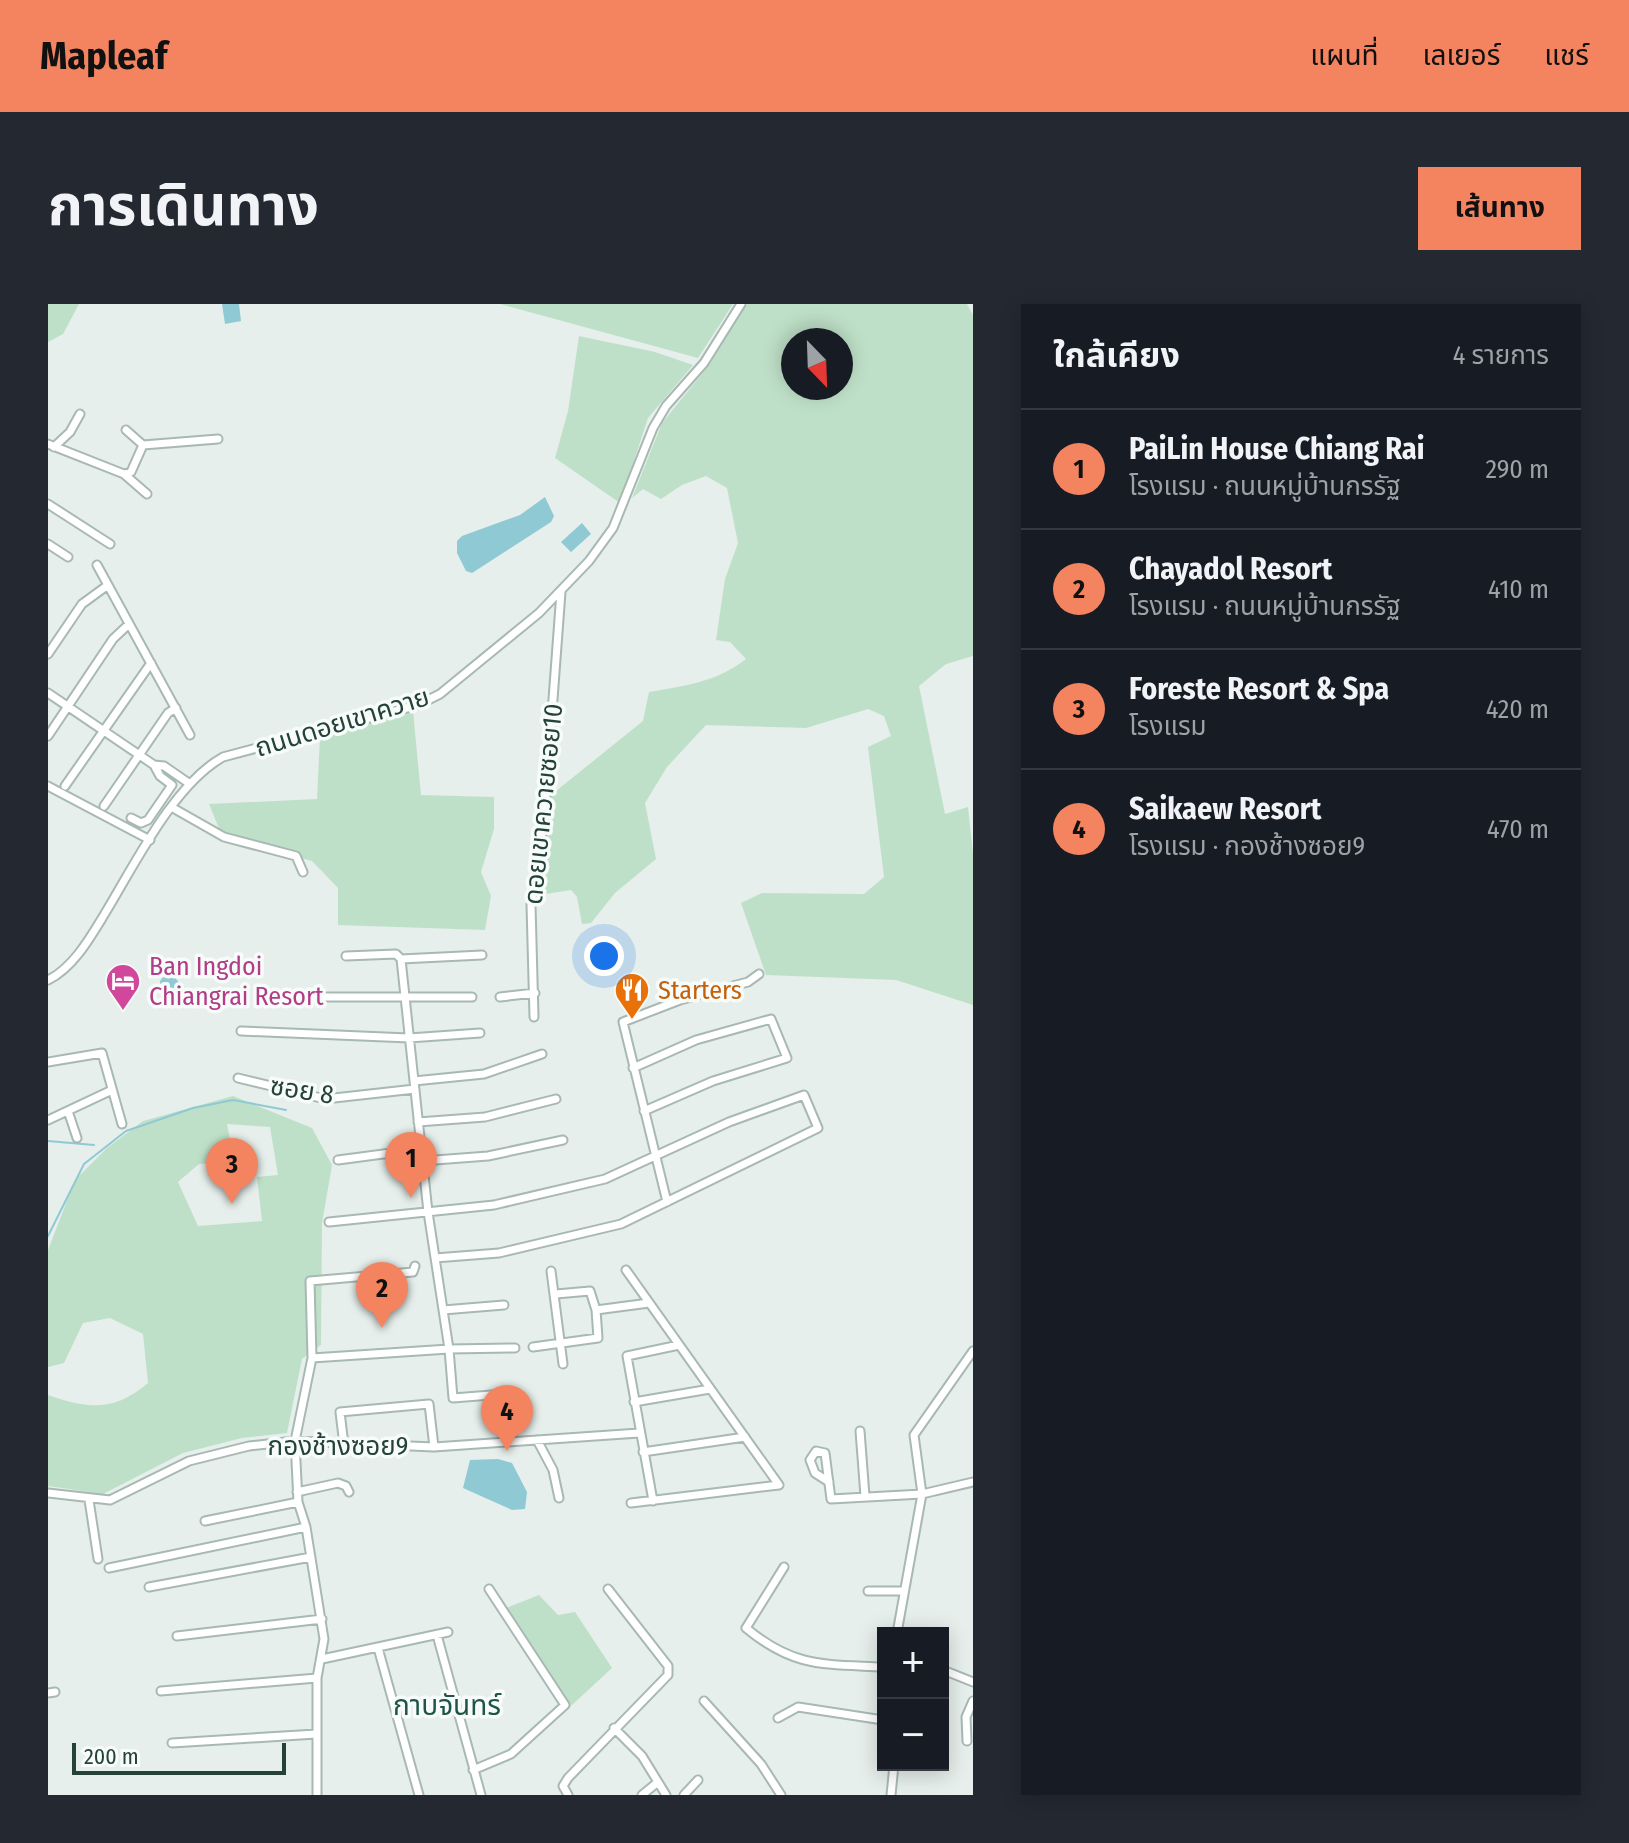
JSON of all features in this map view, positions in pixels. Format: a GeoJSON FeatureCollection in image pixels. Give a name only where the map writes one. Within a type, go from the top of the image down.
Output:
{"type":"FeatureCollection","features":[{"type":"Feature","properties":{"kind":"street","name":"ถนนดอยเขาควาย"},"geometry":{"type":"LineString","coordinates":[[48,980],[71,963],[190,784],[223,757],[350,725],[429,699],[561,592],[613,528],[653,428],[666,406],[704,363],[741,304]]}},
{"type":"Feature","properties":{"kind":"street"},"geometry":{"type":"LineString","coordinates":[[51,446],[70,432],[80,414]]}},
{"type":"Feature","properties":{"kind":"street"},"geometry":{"type":"LineString","coordinates":[[126,430],[143,445],[218,439]]}},
{"type":"Feature","properties":{"kind":"street"},"geometry":{"type":"LineString","coordinates":[[124,474],[131,472],[143,445]]}},
{"type":"Feature","properties":{"kind":"street"},"geometry":{"type":"LineString","coordinates":[[51,446],[124,474],[147,494]]}},
{"type":"Feature","properties":{"kind":"street"},"geometry":{"type":"LineString","coordinates":[[48,504],[110,544]]}},
{"type":"Feature","properties":{"kind":"street"},"geometry":{"type":"LineString","coordinates":[[48,544],[68,557]]}},
{"type":"Feature","properties":{"kind":"street"},"geometry":{"type":"LineString","coordinates":[[97,565],[190,735]]}},
{"type":"Feature","properties":{"kind":"street"},"geometry":{"type":"LineString","coordinates":[[48,654],[82,604],[108,585]]}},
{"type":"Feature","properties":{"kind":"street","name":"ดอยเขาควายซอย10"},"geometry":{"type":"LineString","coordinates":[[534,1017],[531,905],[544,820],[561,592]]}},
{"type":"Feature","properties":{"kind":"street"},"geometry":{"type":"LineString","coordinates":[[48,736],[113,639],[129,624]]}},
{"type":"Feature","properties":{"kind":"street"},"geometry":{"type":"LineString","coordinates":[[65,786],[151,663]]}},
{"type":"Feature","properties":{"kind":"street"},"geometry":{"type":"LineString","coordinates":[[48,693],[154,765],[160,776],[172,785],[148,820],[141,823],[131,818]]}},
{"type":"Feature","properties":{"kind":"street"},"geometry":{"type":"LineString","coordinates":[[104,806],[168,713],[176,708]]}},
{"type":"Feature","properties":{"kind":"street"},"geometry":{"type":"LineString","coordinates":[[154,765],[164,766],[190,784]]}},
{"type":"Feature","properties":{"kind":"street"},"geometry":{"type":"LineString","coordinates":[[48,786],[150,840]]}},
{"type":"Feature","properties":{"kind":"street"},"geometry":{"type":"LineString","coordinates":[[173,808],[224,837],[296,856],[303,872]]}},
{"type":"Feature","properties":{"kind":"street"},"geometry":{"type":"LineString","coordinates":[[346,956],[396,954],[401,959],[428,1212],[449,1349],[453,1398],[516,1393]]}},
{"type":"Feature","properties":{"kind":"street"},"geometry":{"type":"LineString","coordinates":[[401,959],[482,955]]}},
{"type":"Feature","properties":{"kind":"street"},"geometry":{"type":"LineString","coordinates":[[667,1202],[623,1022],[680,1000],[748,982],[759,974]]}},
{"type":"Feature","properties":{"kind":"street"},"geometry":{"type":"LineString","coordinates":[[500,997],[535,993]]}},
{"type":"Feature","properties":{"kind":"street"},"geometry":{"type":"LineString","coordinates":[[283,997],[472,997]]}},
{"type":"Feature","properties":{"kind":"street"},"geometry":{"type":"LineString","coordinates":[[633,1068],[696,1040],[771,1019],[787,1058],[713,1081],[644,1111]]}},
{"type":"Feature","properties":{"kind":"street"},"geometry":{"type":"LineString","coordinates":[[241,1031],[409,1038],[480,1033]]}},
{"type":"Feature","properties":{"kind":"street"},"geometry":{"type":"LineString","coordinates":[[48,1062],[102,1053],[122,1124]]}},
{"type":"Feature","properties":{"kind":"street","name":"ซอย 8"},"geometry":{"type":"LineString","coordinates":[[238,1078],[325,1099],[484,1074],[542,1054]]}},
{"type":"Feature","properties":{"kind":"street"},"geometry":{"type":"LineString","coordinates":[[48,1120],[112,1090]]}},
{"type":"Feature","properties":{"kind":"street"},"geometry":{"type":"LineString","coordinates":[[329,1222],[494,1205],[605,1179],[729,1122],[804,1095],[818,1128],[621,1224],[499,1253],[435,1258]]}},
{"type":"Feature","properties":{"kind":"street"},"geometry":{"type":"LineString","coordinates":[[418,1122],[485,1117],[556,1099]]}},
{"type":"Feature","properties":{"kind":"street"},"geometry":{"type":"LineString","coordinates":[[68,1111],[77,1138]]}},
{"type":"Feature","properties":{"kind":"street"},"geometry":{"type":"LineString","coordinates":[[422,1161],[488,1156],[563,1140]]}},
{"type":"Feature","properties":{"kind":"street"},"geometry":{"type":"LineString","coordinates":[[338,1160],[421,1149]]}},
{"type":"Feature","properties":{"kind":"street"},"geometry":{"type":"LineString","coordinates":[[317,1795],[317,1678],[322,1659],[322,1619],[306,1527],[298,1502],[295,1441],[312,1358],[310,1281],[413,1272],[415,1266]]}},
{"type":"Feature","properties":{"kind":"street"},"geometry":{"type":"LineString","coordinates":[[626,1270],[779,1485],[631,1503]]}},
{"type":"Feature","properties":{"kind":"street"},"geometry":{"type":"LineString","coordinates":[[551,1271],[563,1364]]}},
{"type":"Feature","properties":{"kind":"street"},"geometry":{"type":"LineString","coordinates":[[533,1347],[598,1338],[596,1310],[590,1291],[556,1294]]}},
{"type":"Feature","properties":{"kind":"street"},"geometry":{"type":"LineString","coordinates":[[596,1310],[649,1303]]}},
{"type":"Feature","properties":{"kind":"street"},"geometry":{"type":"LineString","coordinates":[[443,1310],[504,1305]]}},
{"type":"Feature","properties":{"kind":"street"},"geometry":{"type":"LineString","coordinates":[[653,1501],[627,1356],[679,1345]]}},
{"type":"Feature","properties":{"kind":"street"},"geometry":{"type":"LineString","coordinates":[[312,1358],[515,1348]]}},
{"type":"Feature","properties":{"kind":"street"},"geometry":{"type":"LineString","coordinates":[[898,1627],[922,1494],[914,1435],[973,1351]]}},
{"type":"Feature","properties":{"kind":"street"},"geometry":{"type":"LineString","coordinates":[[634,1402],[710,1389]]}},
{"type":"Feature","properties":{"kind":"street"},"geometry":{"type":"LineString","coordinates":[[344,1445],[340,1412],[429,1404],[434,1447]]}},
{"type":"Feature","properties":{"kind":"street"},"geometry":{"type":"LineString","coordinates":[[860,1431],[865,1496]]}},
{"type":"Feature","properties":{"kind":"street","name":"กองช้างซอย9"},"geometry":{"type":"LineString","coordinates":[[48,1493],[89,1500],[124,1495],[189,1461],[249,1446],[295,1441],[434,1447],[639,1433]]}},
{"type":"Feature","properties":{"kind":"street"},"geometry":{"type":"LineString","coordinates":[[643,1452],[745,1437]]}},
{"type":"Feature","properties":{"kind":"street"},"geometry":{"type":"LineString","coordinates":[[537,1440],[553,1470],[559,1498]]}},
{"type":"Feature","properties":{"kind":"street"},"geometry":{"type":"LineString","coordinates":[[829,1482],[831,1499],[922,1494],[973,1482]]}},
{"type":"Feature","properties":{"kind":"street"},"geometry":{"type":"LineString","coordinates":[[297,1492],[338,1483],[349,1492]]}},
{"type":"Feature","properties":{"kind":"street"},"geometry":{"type":"LineString","coordinates":[[89,1500],[98,1559]]}},
{"type":"Feature","properties":{"kind":"street"},"geometry":{"type":"LineString","coordinates":[[205,1521],[298,1502]]}},
{"type":"Feature","properties":{"kind":"street"},"geometry":{"type":"LineString","coordinates":[[109,1568],[306,1527]]}},
{"type":"Feature","properties":{"kind":"street"},"geometry":{"type":"LineString","coordinates":[[149,1587],[311,1557]]}},
{"type":"Feature","properties":{"kind":"street"},"geometry":{"type":"LineString","coordinates":[[784,1567],[746,1628],[789,1657],[808,1664],[877,1667]]}},
{"type":"Feature","properties":{"kind":"street"},"geometry":{"type":"LineString","coordinates":[[473,1770],[511,1754],[565,1705],[489,1589]]}},
{"type":"Feature","properties":{"kind":"street"},"geometry":{"type":"LineString","coordinates":[[568,1795],[564,1782],[668,1675],[668,1666],[608,1589]]}},
{"type":"Feature","properties":{"kind":"street"},"geometry":{"type":"LineString","coordinates":[[868,1591],[902,1591]]}},
{"type":"Feature","properties":{"kind":"street"},"geometry":{"type":"LineString","coordinates":[[177,1636],[322,1619]]}},
{"type":"Feature","properties":{"kind":"street"},"geometry":{"type":"LineString","coordinates":[[322,1659],[448,1632]]}},
{"type":"Feature","properties":{"kind":"street"},"geometry":{"type":"LineString","coordinates":[[437,1635],[481,1795]]}},
{"type":"Feature","properties":{"kind":"street"},"geometry":{"type":"LineString","coordinates":[[378,1648],[419,1795]]}},
{"type":"Feature","properties":{"kind":"street"},"geometry":{"type":"LineString","coordinates":[[949,1672],[973,1682]]}},
{"type":"Feature","properties":{"kind":"street"},"geometry":{"type":"LineString","coordinates":[[161,1691],[317,1678]]}},
{"type":"Feature","properties":{"kind":"street"},"geometry":{"type":"LineString","coordinates":[[704,1701],[761,1764],[781,1795]]}},
{"type":"Feature","properties":{"kind":"street"},"geometry":{"type":"LineString","coordinates":[[967,1741],[966,1717],[973,1701]]}},
{"type":"Feature","properties":{"kind":"street"},"geometry":{"type":"LineString","coordinates":[[778,1718],[798,1707],[877,1719]]}},
{"type":"Feature","properties":{"kind":"street"},"geometry":{"type":"LineString","coordinates":[[614,1728],[642,1756],[666,1795]]}},
{"type":"Feature","properties":{"kind":"street"},"geometry":{"type":"LineString","coordinates":[[172,1743],[316,1734]]}},
{"type":"Feature","properties":{"kind":"street"},"geometry":{"type":"LineString","coordinates":[[891,1795],[893,1771]]}},
{"type":"Feature","properties":{"kind":"street"},"geometry":{"type":"LineString","coordinates":[[684,1795],[698,1780]]}},
{"type":"Feature","properties":{"kind":"street"},"geometry":{"type":"LineString","coordinates":[[642,1795],[658,1782]]}},
{"type":"Feature","properties":{"kind":"green space"},"geometry":{"type":"Polygon","coordinates":[[[48,304],[79,304],[63,334],[48,342],[48,304]]]}},
{"type":"Feature","properties":{"kind":"green space"},"geometry":{"type":"Polygon","coordinates":[[[500,304],[733,304],[698,358],[500,304]]]}},
{"type":"Feature","properties":{"kind":"green space"},"geometry":{"type":"Polygon","coordinates":[[[747,304],[967,304],[973,315],[973,656],[946,664],[919,686],[945,814],[968,807],[973,854],[973,1005],[896,980],[766,975],[741,903],[762,893],[864,894],[884,877],[868,747],[891,736],[884,716],[868,709],[806,728],[706,725],[667,767],[645,803],[656,859],[615,893],[591,923],[582,924],[577,897],[571,890],[533,896],[546,803],[551,795],[643,721],[649,692],[712,678],[746,659],[730,642],[716,640],[725,579],[738,543],[727,488],[706,476],[682,485],[661,499],[643,489],[632,498],[662,423],[710,364],[747,304]]]}},
{"type":"Feature","properties":{"kind":"green space"},"geometry":{"type":"Polygon","coordinates":[[[579,336],[655,352],[693,365],[648,418],[620,503],[555,458],[568,411],[579,336]]]}},
{"type":"Feature","properties":{"kind":"green space"},"geometry":{"type":"Polygon","coordinates":[[[413,711],[421,795],[494,797],[494,829],[481,872],[491,896],[485,930],[338,925],[338,888],[312,861],[222,836],[209,804],[317,799],[320,736],[413,711]]]}},
{"type":"Feature","properties":{"kind":"green space"},"geometry":{"type":"Polygon","coordinates":[[[233,1096],[312,1128],[332,1165],[322,1223],[321,1345],[302,1359],[287,1433],[242,1438],[183,1453],[103,1494],[48,1486],[48,1395],[76,1403],[100,1405],[124,1399],[148,1383],[143,1334],[110,1318],[83,1323],[64,1363],[48,1367],[48,1250],[75,1180],[107,1148],[143,1121],[233,1096]],[[227,1124],[234,1161],[199,1164],[178,1182],[198,1226],[262,1221],[257,1177],[278,1175],[270,1127],[227,1124]]]}},
{"type":"Feature","properties":{"kind":"green space"},"geometry":{"type":"Polygon","coordinates":[[[539,1595],[558,1615],[575,1612],[612,1668],[572,1705],[566,1701],[506,1608],[539,1595]]]}},
{"type":"Feature","properties":{"kind":"water"},"geometry":{"type":"Polygon","coordinates":[[[222,304],[239,304],[241,321],[225,324],[222,304]]]}},
{"type":"Feature","properties":{"kind":"water"},"geometry":{"type":"Polygon","coordinates":[[[545,497],[554,516],[551,522],[472,573],[466,571],[457,553],[457,541],[462,536],[520,515],[545,497]]]}},
{"type":"Feature","properties":{"kind":"water"},"geometry":{"type":"Polygon","coordinates":[[[582,523],[591,534],[571,552],[561,542],[582,523]]]}},
{"type":"Feature","properties":{"kind":"water"},"geometry":{"type":"Polygon","coordinates":[[[166,974],[173,975],[183,988],[182,995],[170,999],[161,989],[160,981],[166,974]]]}},
{"type":"Feature","properties":{"kind":"water"},"geometry":{"type":"Polygon","coordinates":[[[498,1459],[512,1463],[527,1492],[525,1509],[512,1510],[463,1488],[470,1460],[498,1459]]]}},
{"type":"Feature","properties":{"kind":"waterway"},"geometry":{"type":"LineString","coordinates":[[48,1236],[84,1164],[126,1131],[193,1108],[233,1100],[286,1110]]}},
{"type":"Feature","properties":{"kind":"waterway"},"geometry":{"type":"LineString","coordinates":[[48,1141],[94,1145]]}},
{"type":"Feature","properties":{"kind":"place","name":"Ban Ingdoi Chiangrai Resort"},"geometry":{"type":"Point","coordinates":[123,1012]}},
{"type":"Feature","properties":{"kind":"place","name":"Starters"},"geometry":{"type":"Point","coordinates":[632,1021]}},
{"type":"Feature","properties":{"kind":"place","name":"PaiLin House Chiang Rai"},"geometry":{"type":"Point","coordinates":[411,1198]}},
{"type":"Feature","properties":{"kind":"place","name":"Foreste Resort & Spa"},"geometry":{"type":"Point","coordinates":[232,1204]}},
{"type":"Feature","properties":{"kind":"place","name":"Chayadol Resort"},"geometry":{"type":"Point","coordinates":[382,1328]}},
{"type":"Feature","properties":{"kind":"place","name":"Saikaew Resort"},"geometry":{"type":"Point","coordinates":[507,1451]}},
{"type":"Feature","properties":{"kind":"district","name":"กาบจันทร์"},"geometry":{"type":"Point","coordinates":[447,1705]}}]}
